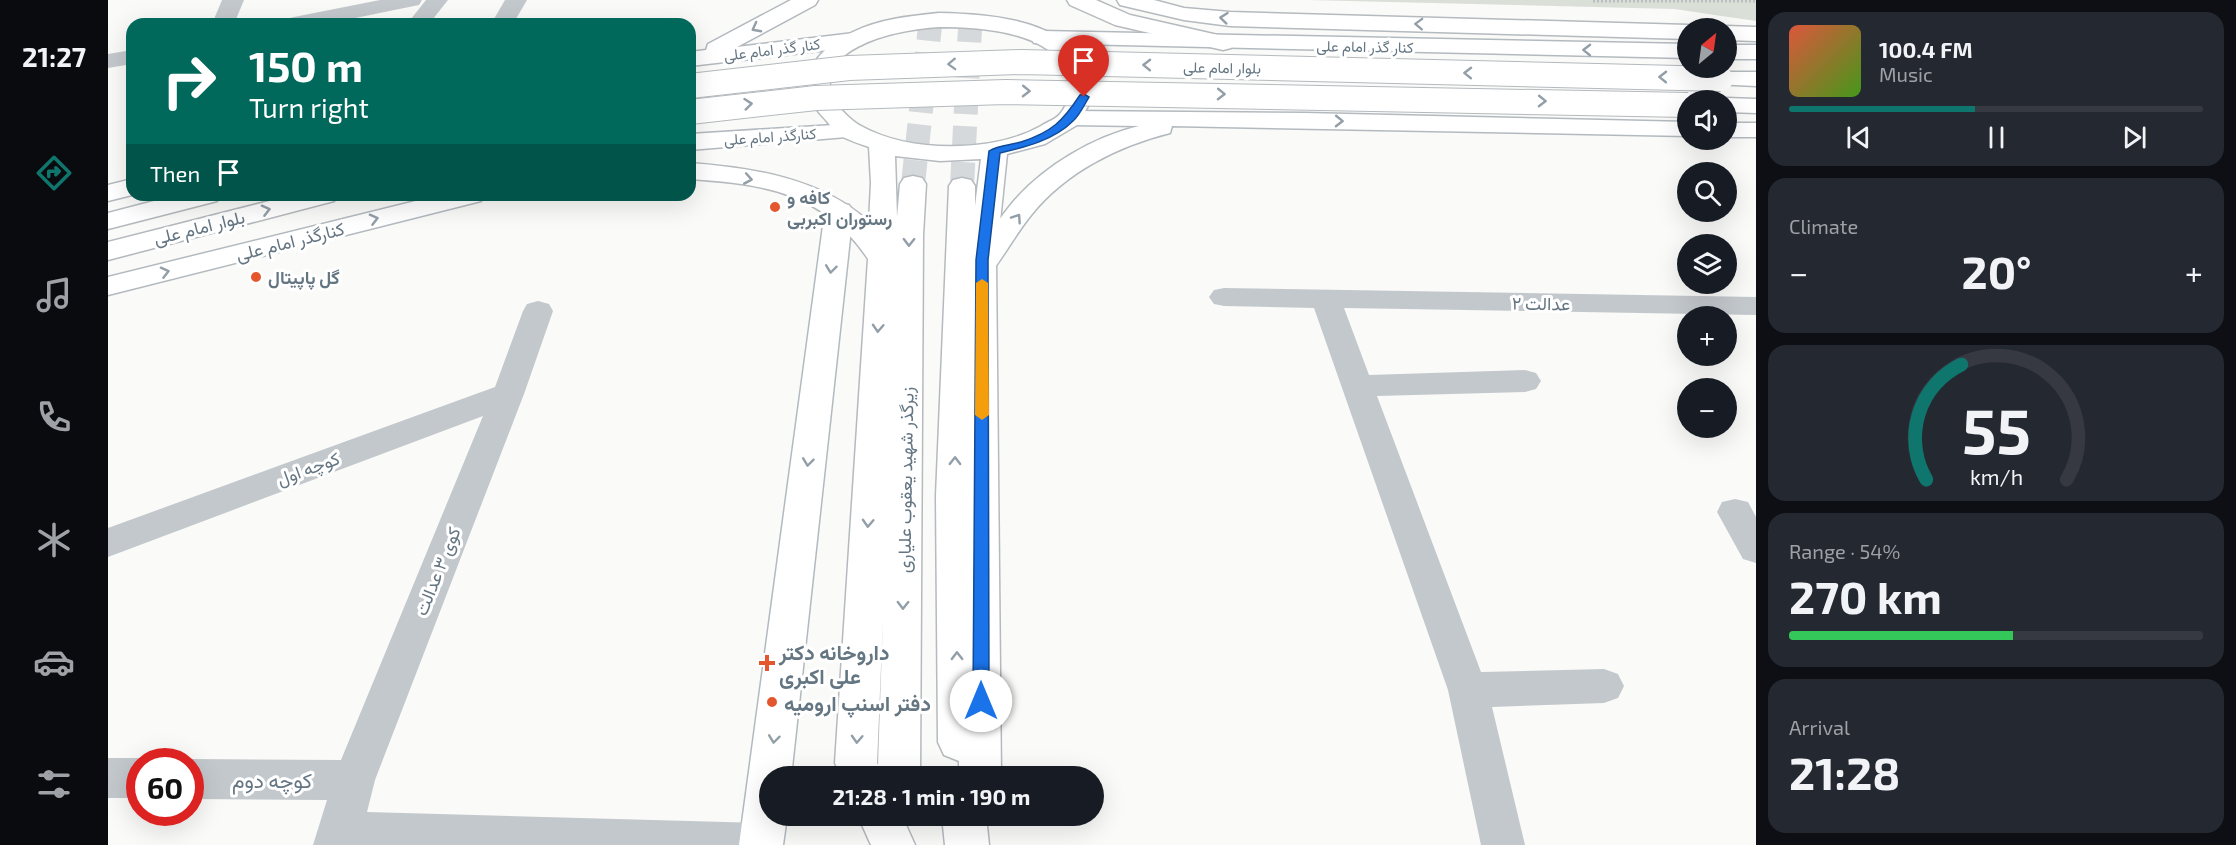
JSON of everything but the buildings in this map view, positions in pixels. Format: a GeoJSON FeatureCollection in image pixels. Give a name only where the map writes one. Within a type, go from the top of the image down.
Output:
{"type":"FeatureCollection","features":[{"type":"Feature","properties":{"kind":"main road"},"geometry":{"type":"LineString","coordinates":[[696,60],[807,0]]}},
{"type":"Feature","properties":{"kind":"main road"},"geometry":{"type":"LineString","coordinates":[[1078,0],[1123,20],[1223,43]]}},
{"type":"Feature","properties":{"kind":"main road"},"geometry":{"type":"LineString","coordinates":[[1128,0],[1184,14],[1230,19],[1677,32]]}},
{"type":"Feature","properties":{"kind":"main road"},"geometry":{"type":"LineString","coordinates":[[893,26],[920,3],[924,12],[957,16],[1003,14],[1068,55],[1082,75],[1084,97],[1071,118],[1052,132],[1026,144],[982,176],[972,171],[934,166],[906,170],[894,175],[899,184]]}},
{"type":"Feature","properties":{"kind":"main road"},"geometry":{"type":"LineString","coordinates":[[982,174],[948,155],[913,152],[881,144],[850,131],[828,113],[818,93],[819,73],[832,55],[854,40],[893,26],[1003,14]]}},
{"type":"Feature","properties":{"kind":"main road"},"geometry":{"type":"LineString","coordinates":[[1737,33],[1756,34]]}},
{"type":"Feature","properties":{"kind":"main road","name":"کنار گذر امام علی"},"geometry":{"type":"LineString","coordinates":[[1042,38],[1677,51]]}},
{"type":"Feature","properties":{"kind":"main road","name":"کنار گذر امام علی"},"geometry":{"type":"LineString","coordinates":[[696,62],[854,40]]}},
{"type":"Feature","properties":{"kind":"main road"},"geometry":{"type":"LineString","coordinates":[[1263,44],[1254,69],[1267,99],[1305,120]]}},
{"type":"Feature","properties":{"kind":"main road"},"geometry":{"type":"LineString","coordinates":[[1737,52],[1756,52]]}},
{"type":"Feature","properties":{"kind":"main road","name":"بلوار امام علی"},"geometry":{"type":"LineString","coordinates":[[696,85],[849,68],[1021,62],[1756,79]]}},
{"type":"Feature","properties":{"kind":"main road"},"geometry":{"type":"LineString","coordinates":[[696,67],[712,98],[709,120],[696,136]]}},
{"type":"Feature","properties":{"kind":"main road","name":"بلوار امام علی"},"geometry":{"type":"LineString","coordinates":[[696,111],[745,104],[856,96],[1012,90],[1677,105]]}},
{"type":"Feature","properties":{"kind":"main road"},"geometry":{"type":"LineString","coordinates":[[1071,118],[1305,120],[1677,129]]}},
{"type":"Feature","properties":{"kind":"main road"},"geometry":{"type":"LineString","coordinates":[[982,265],[1028,202],[1080,159],[1147,131],[1202,120]]}},
{"type":"Feature","properties":{"kind":"main road"},"geometry":{"type":"LineString","coordinates":[[1737,130],[1756,130]]}},
{"type":"Feature","properties":{"kind":"main road","name":"کنارگذر امام علی"},"geometry":{"type":"LineString","coordinates":[[696,141],[850,131]]}},
{"type":"Feature","properties":{"kind":"main road"},"geometry":{"type":"LineString","coordinates":[[857,766],[882,259],[899,184],[881,144]]}},
{"type":"Feature","properties":{"kind":"main road"},"geometry":{"type":"LineString","coordinates":[[696,172],[795,188],[839,211],[860,228],[882,259]]}},
{"type":"Feature","properties":{"kind":"main road"},"geometry":{"type":"LineString","coordinates":[[980,766],[982,174]]}},
{"type":"Feature","properties":{"kind":"main road"},"geometry":{"type":"LineString","coordinates":[[961,766],[954,496],[982,174]]}},
{"type":"Feature","properties":{"kind":"main road","name":"زیرگذر شهید یعقوب علیاری"},"geometry":{"type":"LineString","coordinates":[[899,184],[909,236],[899,766]]}},
{"type":"Feature","properties":{"kind":"main road"},"geometry":{"type":"LineString","coordinates":[[108,192],[126,188]]}},
{"type":"Feature","properties":{"kind":"main road","name":"بلوار امام علی"},"geometry":{"type":"LineString","coordinates":[[108,221],[185,201]]}},
{"type":"Feature","properties":{"kind":"main road","name":"بلوار امام علی"},"geometry":{"type":"LineString","coordinates":[[108,251],[302,201]]}},
{"type":"Feature","properties":{"kind":"main road","name":"کنارگذر امام علی"},"geometry":{"type":"LineString","coordinates":[[108,286],[448,201]]}},
{"type":"Feature","properties":{"kind":"main road"},"geometry":{"type":"LineString","coordinates":[[761,845],[839,211]]}},
{"type":"Feature","properties":{"kind":"main road"},"geometry":{"type":"LineString","coordinates":[[885,826],[894,845]]}},
{"type":"Feature","properties":{"kind":"main road"},"geometry":{"type":"LineString","coordinates":[[894,845],[896,826]]}},
{"type":"Feature","properties":{"kind":"main road"},"geometry":{"type":"LineString","coordinates":[[965,826],[967,845]]}},
{"type":"Feature","properties":{"kind":"main road"},"geometry":{"type":"LineString","coordinates":[[967,845],[970,826]]}},
{"type":"Feature","properties":{"kind":"street"},"geometry":{"type":"LineString","coordinates":[[226,18],[233,0]]}},
{"type":"Feature","properties":{"kind":"street"},"geometry":{"type":"LineString","coordinates":[[323,18],[411,0]]}},
{"type":"Feature","properties":{"kind":"street"},"geometry":{"type":"LineString","coordinates":[[423,18],[437,0]]}},
{"type":"Feature","properties":{"kind":"street"},"geometry":{"type":"LineString","coordinates":[[506,18],[516,0]]}},
{"type":"Feature","properties":{"kind":"street"},"geometry":{"type":"LineString","coordinates":[[108,61],[126,58]]}},
{"type":"Feature","properties":{"kind":"street","name":"عدالت ۲"},"geometry":{"type":"LineString","coordinates":[[1224,297],[1756,306]]}},
{"type":"Feature","properties":{"kind":"street"},"geometry":{"type":"LineString","coordinates":[[1326,300],[1468,690],[1503,845]]}},
{"type":"Feature","properties":{"kind":"street","name":"کوی ۳ عدالت"},"geometry":{"type":"LineString","coordinates":[[538,311],[508,394],[354,780],[337,838],[761,845]]}},
{"type":"Feature","properties":{"kind":"street"},"geometry":{"type":"LineString","coordinates":[[1358,386],[1525,381]]}},
{"type":"Feature","properties":{"kind":"street","name":"کوچه اول"},"geometry":{"type":"LineString","coordinates":[[108,543],[508,394]]}},
{"type":"Feature","properties":{"kind":"street"},"geometry":{"type":"LineString","coordinates":[[1756,513],[1735,512],[1756,549]]}},
{"type":"Feature","properties":{"kind":"street"},"geometry":{"type":"LineString","coordinates":[[1468,690],[1604,686]]}},
{"type":"Feature","properties":{"kind":"street"},"geometry":{"type":"LineString","coordinates":[[108,778],[126,778]]}},
{"type":"Feature","properties":{"kind":"street","name":"کوچه دوم"},"geometry":{"type":"LineString","coordinates":[[204,779],[354,780]]}},
{"type":"Feature","properties":{"kind":"street"},"geometry":{"type":"LineString","coordinates":[[967,845],[984,845]]}},
{"type":"Feature","properties":{"kind":"path"},"geometry":{"type":"LineString","coordinates":[[1730,0],[1736,1]]}},
{"type":"Feature","properties":{"kind":"path"},"geometry":{"type":"LineString","coordinates":[[1591,1],[1756,1]]}},
{"type":"Feature","properties":{"kind":"shaded area"},"geometry":{"type":"Polygon","coordinates":[[[1308,0],[1756,0],[1756,21],[1674,9],[1308,0]]]}},
{"type":"Feature","properties":{"kind":"tunnel"},"geometry":{"type":"LineString","coordinates":[[913,184],[932,8]]}},
{"type":"Feature","properties":{"kind":"tunnel"},"geometry":{"type":"LineString","coordinates":[[962,186],[971,9]]}},
{"type":"Feature","properties":{"kind":"slow traffic"},"geometry":{"type":"LineString","coordinates":[[982,283],[982,415]]}},
{"type":"Feature","properties":{"kind":"place","name":"کافه و رستوران اکبربی"},"geometry":{"type":"Point","coordinates":[775,207]}},
{"type":"Feature","properties":{"kind":"place","name":"گل پاپیتال"},"geometry":{"type":"Point","coordinates":[256,277]}},
{"type":"Feature","properties":{"kind":"place","name":"داروخانه دکتر علی اکبری"},"geometry":{"type":"Point","coordinates":[767,663]}},
{"type":"Feature","properties":{"kind":"place","name":"دفتر اسنپ ارومیه"},"geometry":{"type":"Point","coordinates":[772,702]}},
{"type":"Feature","properties":{"kind":"route"},"geometry":{"type":"LineString","coordinates":[[981,701],[982,260],[995,151],[1026,144],[1052,132],[1071,118],[1084,97]]}}]}
